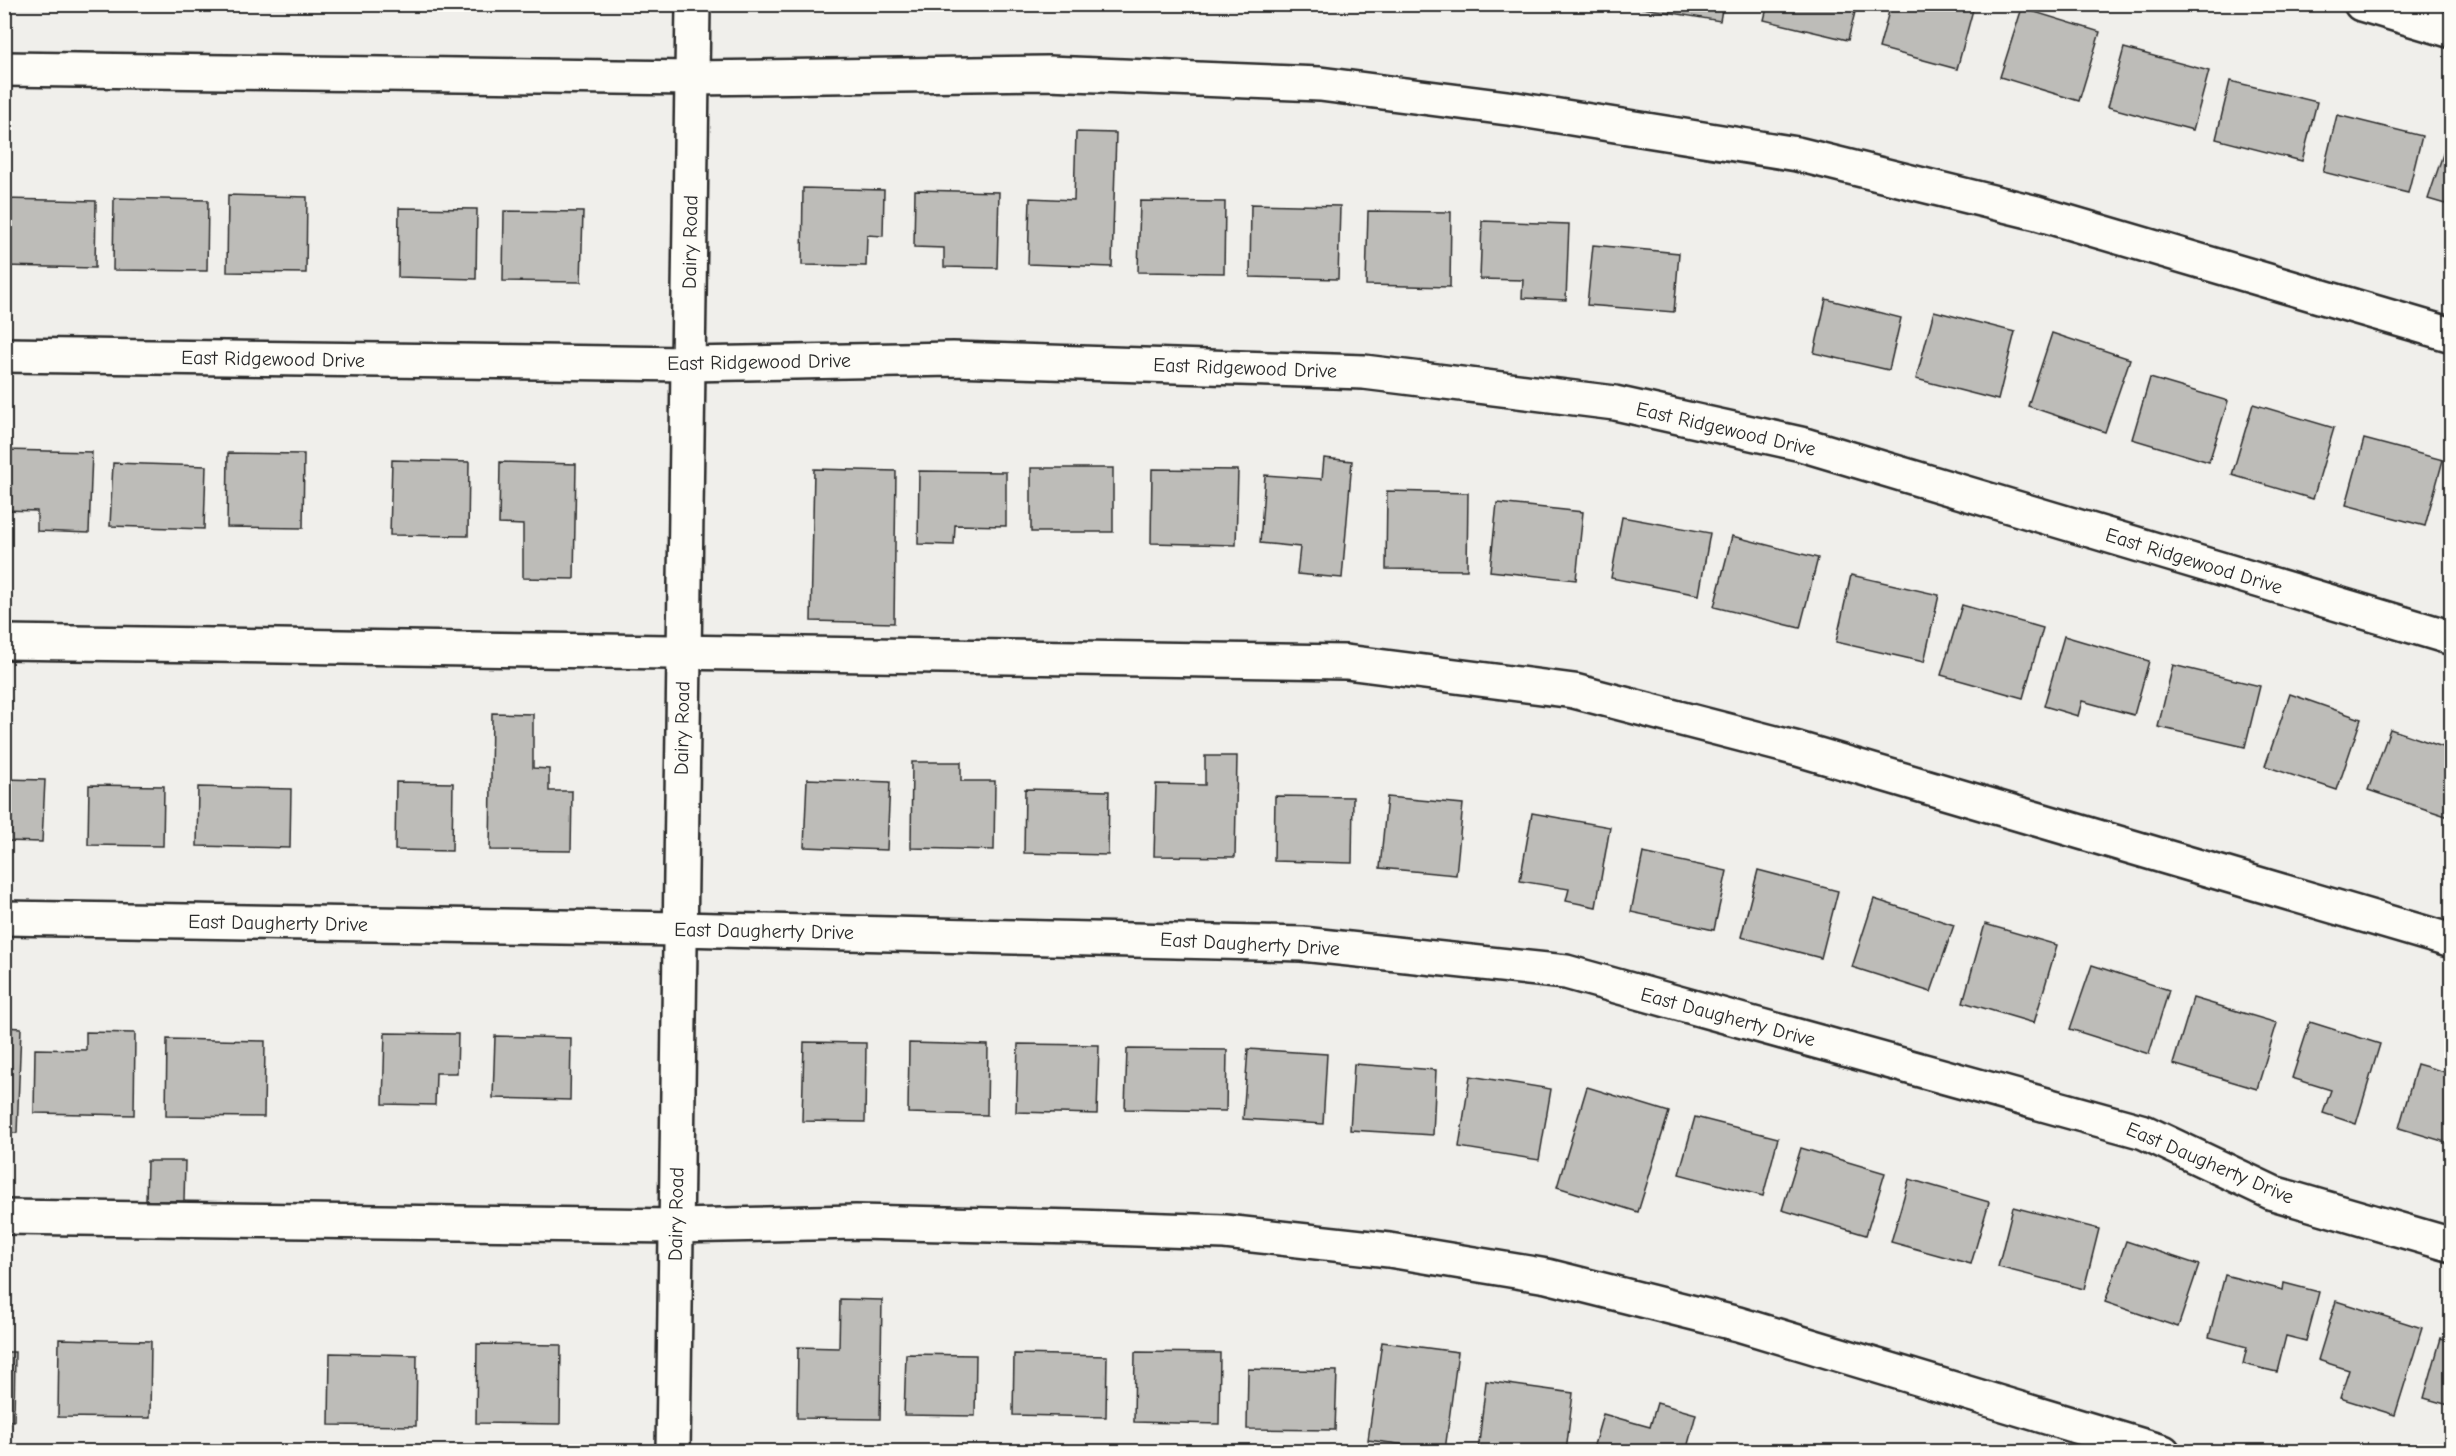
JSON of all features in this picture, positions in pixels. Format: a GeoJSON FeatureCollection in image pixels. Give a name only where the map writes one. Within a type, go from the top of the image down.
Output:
{"type":"FeatureCollection","features":[{"type":"Feature","properties":{"kind":"street","name":"Dairy Road"},"geometry":{"type":"LineString","coordinates":[[673,1452],[693,4]]}},
{"type":"Feature","properties":{"kind":"street"},"geometry":{"type":"LineString","coordinates":[[2361,4],[2451,31]]}},
{"type":"Feature","properties":{"kind":"street"},"geometry":{"type":"LineString","coordinates":[[4,69],[692,78],[1048,73],[1320,84],[1515,109],[1797,154],[2037,213],[2451,335]]}},
{"type":"Feature","properties":{"kind":"street","name":"East Ridgewood Drive"},"geometry":{"type":"LineString","coordinates":[[4,355],[688,364],[953,359],[1364,372],[1615,403],[1801,444],[2451,638]]}},
{"type":"Feature","properties":{"kind":"street"},"geometry":{"type":"LineString","coordinates":[[4,642],[683,650],[1346,662],[1574,691],[1798,749],[2451,941]]}},
{"type":"Feature","properties":{"kind":"street","name":"East Daugherty Drive"},"geometry":{"type":"LineString","coordinates":[[4,918],[679,929],[1302,944],[1566,972],[2144,1132],[2273,1193],[2451,1245]]}},
{"type":"Feature","properties":{"kind":"street"},"geometry":{"type":"LineString","coordinates":[[4,1217],[676,1226],[856,1222],[1225,1232],[1389,1250],[1547,1276],[1738,1324],[2163,1452]]}},
{"type":"Feature","properties":{"kind":"building"},"geometry":{"type":"Polygon","coordinates":[[[1643,4],[1723,4],[1720,21],[1642,8],[1643,4]]]}},
{"type":"Feature","properties":{"kind":"building"},"geometry":{"type":"Polygon","coordinates":[[[1768,4],[1857,4],[1848,40],[1764,20],[1768,4]]]}},
{"type":"Feature","properties":{"kind":"building"},"geometry":{"type":"Polygon","coordinates":[[[1891,4],[1974,6],[1957,69],[1879,48],[1891,4]]]}},
{"type":"Feature","properties":{"kind":"building"},"geometry":{"type":"Polygon","coordinates":[[[2022,8],[2100,32],[2079,101],[2000,77],[2022,8]]]}},
{"type":"Feature","properties":{"kind":"building"},"geometry":{"type":"Polygon","coordinates":[[[2124,48],[2209,71],[2193,130],[2108,107],[2124,48]]]}},
{"type":"Feature","properties":{"kind":"building"},"geometry":{"type":"Polygon","coordinates":[[[2230,81],[2317,102],[2302,161],[2216,139],[2230,81]]]}},
{"type":"Feature","properties":{"kind":"building"},"geometry":{"type":"Polygon","coordinates":[[[2337,115],[2422,136],[2408,193],[2323,172],[2337,115]]]}},
{"type":"Feature","properties":{"kind":"building"},"geometry":{"type":"Polygon","coordinates":[[[1076,132],[1116,133],[1112,267],[1028,264],[1030,198],[1074,200],[1076,132]]]}},
{"type":"Feature","properties":{"kind":"building"},"geometry":{"type":"Polygon","coordinates":[[[2447,142],[2452,143],[2452,206],[2428,199],[2447,142]]]}},
{"type":"Feature","properties":{"kind":"building"},"geometry":{"type":"Polygon","coordinates":[[[803,188],[884,190],[883,236],[867,235],[866,266],[802,265],[803,188]]]}},
{"type":"Feature","properties":{"kind":"building"},"geometry":{"type":"Polygon","coordinates":[[[915,190],[999,192],[997,268],[944,267],[944,248],[914,247],[915,190]]]}},
{"type":"Feature","properties":{"kind":"building"},"geometry":{"type":"Polygon","coordinates":[[[228,195],[307,197],[306,273],[227,272],[228,195]]]}},
{"type":"Feature","properties":{"kind":"building"},"geometry":{"type":"Polygon","coordinates":[[[114,198],[208,200],[207,271],[113,270],[114,198]]]}},
{"type":"Feature","properties":{"kind":"building"},"geometry":{"type":"Polygon","coordinates":[[[4,199],[96,201],[95,268],[4,266],[4,199]]]}},
{"type":"Feature","properties":{"kind":"building"},"geometry":{"type":"Polygon","coordinates":[[[1140,201],[1225,202],[1224,273],[1138,272],[1140,201]]]}},
{"type":"Feature","properties":{"kind":"building"},"geometry":{"type":"Polygon","coordinates":[[[1251,204],[1340,206],[1338,279],[1250,277],[1251,204]]]}},
{"type":"Feature","properties":{"kind":"building"},"geometry":{"type":"Polygon","coordinates":[[[399,208],[477,209],[476,279],[398,277],[399,208]]]}},
{"type":"Feature","properties":{"kind":"building"},"geometry":{"type":"Polygon","coordinates":[[[504,211],[583,212],[581,282],[503,281],[504,211]]]}},
{"type":"Feature","properties":{"kind":"building"},"geometry":{"type":"Polygon","coordinates":[[[1368,211],[1451,212],[1450,287],[1366,285],[1368,211]]]}},
{"type":"Feature","properties":{"kind":"building"},"geometry":{"type":"Polygon","coordinates":[[[1482,221],[1569,224],[1566,300],[1522,298],[1523,280],[1480,279],[1482,221]]]}},
{"type":"Feature","properties":{"kind":"building"},"geometry":{"type":"Polygon","coordinates":[[[1593,245],[1679,253],[1674,312],[1587,305],[1593,245]]]}},
{"type":"Feature","properties":{"kind":"building"},"geometry":{"type":"Polygon","coordinates":[[[1826,299],[1901,318],[1889,370],[1814,353],[1826,299]]]}},
{"type":"Feature","properties":{"kind":"building"},"geometry":{"type":"Polygon","coordinates":[[[1934,311],[2015,332],[1998,400],[1916,379],[1934,311]]]}},
{"type":"Feature","properties":{"kind":"building"},"geometry":{"type":"Polygon","coordinates":[[[2052,333],[2130,359],[2105,432],[2028,406],[2052,333]]]}},
{"type":"Feature","properties":{"kind":"building"},"geometry":{"type":"Polygon","coordinates":[[[2150,378],[2228,401],[2209,462],[2132,439],[2150,378]]]}},
{"type":"Feature","properties":{"kind":"building"},"geometry":{"type":"Polygon","coordinates":[[[2253,404],[2334,428],[2313,499],[2232,475],[2253,404]]]}},
{"type":"Feature","properties":{"kind":"building"},"geometry":{"type":"Polygon","coordinates":[[[2364,439],[2443,460],[2425,526],[2346,505],[2364,439]]]}},
{"type":"Feature","properties":{"kind":"building"},"geometry":{"type":"Polygon","coordinates":[[[4,450],[92,452],[89,533],[37,531],[37,511],[4,510],[4,450]]]}},
{"type":"Feature","properties":{"kind":"building"},"geometry":{"type":"Polygon","coordinates":[[[228,453],[304,454],[303,528],[227,527],[228,453]]]}},
{"type":"Feature","properties":{"kind":"building"},"geometry":{"type":"Polygon","coordinates":[[[1324,458],[1352,461],[1342,578],[1297,574],[1300,547],[1260,543],[1265,475],[1322,479],[1324,458]]]}},
{"type":"Feature","properties":{"kind":"building"},"geometry":{"type":"Polygon","coordinates":[[[392,460],[469,462],[468,536],[390,535],[392,460]]]}},
{"type":"Feature","properties":{"kind":"building"},"geometry":{"type":"Polygon","coordinates":[[[500,462],[576,464],[574,579],[523,578],[523,525],[499,524],[500,462]]]}},
{"type":"Feature","properties":{"kind":"building"},"geometry":{"type":"Polygon","coordinates":[[[113,463],[206,466],[204,529],[110,526],[113,463]]]}},
{"type":"Feature","properties":{"kind":"building"},"geometry":{"type":"Polygon","coordinates":[[[1031,468],[1113,468],[1113,532],[1031,532],[1031,468]]]}},
{"type":"Feature","properties":{"kind":"building"},"geometry":{"type":"Polygon","coordinates":[[[814,469],[896,471],[894,623],[811,621],[814,469]]]}},
{"type":"Feature","properties":{"kind":"building"},"geometry":{"type":"Polygon","coordinates":[[[1152,469],[1238,470],[1236,545],[1151,543],[1152,469]]]}},
{"type":"Feature","properties":{"kind":"building"},"geometry":{"type":"Polygon","coordinates":[[[919,471],[1006,472],[1006,526],[955,525],[954,545],[918,544],[919,471]]]}},
{"type":"Feature","properties":{"kind":"building"},"geometry":{"type":"Polygon","coordinates":[[[1387,491],[1468,493],[1467,570],[1386,569],[1387,491]]]}},
{"type":"Feature","properties":{"kind":"building"},"geometry":{"type":"Polygon","coordinates":[[[1497,503],[1583,512],[1576,580],[1490,571],[1497,503]]]}},
{"type":"Feature","properties":{"kind":"building"},"geometry":{"type":"Polygon","coordinates":[[[1622,517],[1710,533],[1699,595],[1611,578],[1622,517]]]}},
{"type":"Feature","properties":{"kind":"building"},"geometry":{"type":"Polygon","coordinates":[[[1732,536],[1818,558],[1800,628],[1714,607],[1732,536]]]}},
{"type":"Feature","properties":{"kind":"building"},"geometry":{"type":"Polygon","coordinates":[[[1851,575],[1939,595],[1924,662],[1836,642],[1851,575]]]}},
{"type":"Feature","properties":{"kind":"building"},"geometry":{"type":"Polygon","coordinates":[[[1962,605],[2043,628],[2023,698],[1941,675],[1962,605]]]}},
{"type":"Feature","properties":{"kind":"building"},"geometry":{"type":"Polygon","coordinates":[[[2064,636],[2149,661],[2134,715],[2082,701],[2078,716],[2044,706],[2064,636]]]}},
{"type":"Feature","properties":{"kind":"building"},"geometry":{"type":"Polygon","coordinates":[[[2173,665],[2260,686],[2245,747],[2158,727],[2173,665]]]}},
{"type":"Feature","properties":{"kind":"building"},"geometry":{"type":"Polygon","coordinates":[[[2290,694],[2361,719],[2337,790],[2265,766],[2290,694]]]}},
{"type":"Feature","properties":{"kind":"building"},"geometry":{"type":"Polygon","coordinates":[[[492,713],[533,714],[533,768],[549,769],[549,791],[572,791],[571,851],[490,850],[492,713]]]}},
{"type":"Feature","properties":{"kind":"building"},"geometry":{"type":"Polygon","coordinates":[[[2390,729],[2452,750],[2452,810],[2449,817],[2368,790],[2390,729]]]}},
{"type":"Feature","properties":{"kind":"building"},"geometry":{"type":"Polygon","coordinates":[[[1205,756],[1237,756],[1235,857],[1154,856],[1156,784],[1205,785],[1205,756]]]}},
{"type":"Feature","properties":{"kind":"building"},"geometry":{"type":"Polygon","coordinates":[[[912,762],[961,762],[961,781],[995,781],[994,850],[911,848],[912,762]]]}},
{"type":"Feature","properties":{"kind":"building"},"geometry":{"type":"Polygon","coordinates":[[[4,779],[45,780],[42,842],[4,841],[4,779]]]}},
{"type":"Feature","properties":{"kind":"building"},"geometry":{"type":"Polygon","coordinates":[[[807,779],[890,782],[887,850],[804,847],[807,779]]]}},
{"type":"Feature","properties":{"kind":"building"},"geometry":{"type":"Polygon","coordinates":[[[396,782],[453,783],[452,851],[395,850],[396,782]]]}},
{"type":"Feature","properties":{"kind":"building"},"geometry":{"type":"Polygon","coordinates":[[[89,785],[164,786],[163,846],[88,845],[89,785]]]}},
{"type":"Feature","properties":{"kind":"building"},"geometry":{"type":"Polygon","coordinates":[[[198,787],[291,789],[290,848],[197,846],[198,787]]]}},
{"type":"Feature","properties":{"kind":"building"},"geometry":{"type":"Polygon","coordinates":[[[1025,789],[1109,791],[1108,855],[1024,853],[1025,789]]]}},
{"type":"Feature","properties":{"kind":"building"},"geometry":{"type":"Polygon","coordinates":[[[1275,796],[1353,797],[1352,863],[1274,861],[1275,796]]]}},
{"type":"Feature","properties":{"kind":"building"},"geometry":{"type":"Polygon","coordinates":[[[1387,797],[1463,804],[1456,875],[1380,868],[1387,797]]]}},
{"type":"Feature","properties":{"kind":"building"},"geometry":{"type":"Polygon","coordinates":[[[1532,813],[1610,827],[1596,907],[1566,901],[1569,889],[1520,881],[1532,813]]]}},
{"type":"Feature","properties":{"kind":"building"},"geometry":{"type":"Polygon","coordinates":[[[1643,853],[1727,871],[1714,930],[1631,912],[1643,853]]]}},
{"type":"Feature","properties":{"kind":"building"},"geometry":{"type":"Polygon","coordinates":[[[1758,870],[1838,891],[1821,958],[1741,937],[1758,870]]]}},
{"type":"Feature","properties":{"kind":"building"},"geometry":{"type":"Polygon","coordinates":[[[1874,899],[1954,925],[1931,992],[1852,967],[1874,899]]]}},
{"type":"Feature","properties":{"kind":"building"},"geometry":{"type":"Polygon","coordinates":[[[1985,924],[2057,945],[2034,1023],[1963,1002],[1985,924]]]}},
{"type":"Feature","properties":{"kind":"building"},"geometry":{"type":"Polygon","coordinates":[[[2092,965],[2169,990],[2149,1054],[2070,1029],[2092,965]]]}},
{"type":"Feature","properties":{"kind":"building"},"geometry":{"type":"Polygon","coordinates":[[[2193,998],[2277,1023],[2257,1089],[2173,1064],[2193,998]]]}},
{"type":"Feature","properties":{"kind":"building"},"geometry":{"type":"Polygon","coordinates":[[[2310,1022],[2380,1044],[2356,1124],[2323,1113],[2331,1090],[2292,1078],[2310,1022]]]}},
{"type":"Feature","properties":{"kind":"building"},"geometry":{"type":"Polygon","coordinates":[[[4,1027],[21,1028],[17,1133],[4,1133],[4,1027]]]}},
{"type":"Feature","properties":{"kind":"building"},"geometry":{"type":"Polygon","coordinates":[[[86,1032],[135,1033],[134,1115],[34,1113],[35,1049],[86,1050],[86,1032]]]}},
{"type":"Feature","properties":{"kind":"building"},"geometry":{"type":"Polygon","coordinates":[[[385,1033],[458,1034],[457,1073],[436,1073],[435,1105],[383,1104],[385,1033]]]}},
{"type":"Feature","properties":{"kind":"building"},"geometry":{"type":"Polygon","coordinates":[[[495,1036],[571,1038],[570,1100],[493,1098],[495,1036]]]}},
{"type":"Feature","properties":{"kind":"building"},"geometry":{"type":"Polygon","coordinates":[[[167,1039],[265,1041],[264,1117],[166,1116],[167,1039]]]}},
{"type":"Feature","properties":{"kind":"building"},"geometry":{"type":"Polygon","coordinates":[[[804,1042],[866,1043],[865,1122],[802,1121],[804,1042]]]}},
{"type":"Feature","properties":{"kind":"building"},"geometry":{"type":"Polygon","coordinates":[[[909,1043],[988,1045],[987,1115],[908,1113],[909,1043]]]}},
{"type":"Feature","properties":{"kind":"building"},"geometry":{"type":"Polygon","coordinates":[[[1018,1044],[1099,1045],[1097,1114],[1016,1112],[1018,1044]]]}},
{"type":"Feature","properties":{"kind":"building"},"geometry":{"type":"Polygon","coordinates":[[[1127,1049],[1227,1050],[1226,1111],[1125,1109],[1127,1049]]]}},
{"type":"Feature","properties":{"kind":"building"},"geometry":{"type":"Polygon","coordinates":[[[1248,1049],[1327,1054],[1323,1124],[1243,1119],[1248,1049]]]}},
{"type":"Feature","properties":{"kind":"building"},"geometry":{"type":"Polygon","coordinates":[[[1354,1064],[1436,1070],[1433,1135],[1350,1130],[1354,1064]]]}},
{"type":"Feature","properties":{"kind":"building"},"geometry":{"type":"Polygon","coordinates":[[[2417,1064],[2452,1074],[2452,1144],[2399,1128],[2417,1064]]]}},
{"type":"Feature","properties":{"kind":"building"},"geometry":{"type":"Polygon","coordinates":[[[1470,1076],[1551,1089],[1539,1160],[1459,1147],[1470,1076]]]}},
{"type":"Feature","properties":{"kind":"building"},"geometry":{"type":"Polygon","coordinates":[[[1587,1087],[1669,1112],[1638,1212],[1557,1187],[1587,1087]]]}},
{"type":"Feature","properties":{"kind":"building"},"geometry":{"type":"Polygon","coordinates":[[[1695,1117],[1778,1138],[1763,1196],[1679,1174],[1695,1117]]]}},
{"type":"Feature","properties":{"kind":"building"},"geometry":{"type":"Polygon","coordinates":[[[1801,1148],[1885,1173],[1866,1235],[1782,1210],[1801,1148]]]}},
{"type":"Feature","properties":{"kind":"building"},"geometry":{"type":"Polygon","coordinates":[[[147,1161],[185,1161],[184,1201],[146,1201],[147,1161]]]}},
{"type":"Feature","properties":{"kind":"building"},"geometry":{"type":"Polygon","coordinates":[[[1909,1179],[1989,1202],[1971,1264],[1891,1242],[1909,1179]]]}},
{"type":"Feature","properties":{"kind":"building"},"geometry":{"type":"Polygon","coordinates":[[[2013,1207],[2099,1229],[2084,1289],[1998,1267],[2013,1207]]]}},
{"type":"Feature","properties":{"kind":"building"},"geometry":{"type":"Polygon","coordinates":[[[2126,1241],[2199,1265],[2178,1327],[2105,1302],[2126,1241]]]}},
{"type":"Feature","properties":{"kind":"building"},"geometry":{"type":"Polygon","coordinates":[[[2225,1275],[2283,1290],[2284,1283],[2319,1292],[2306,1341],[2286,1336],[2277,1372],[2243,1364],[2247,1347],[2209,1337],[2225,1275]]]}},
{"type":"Feature","properties":{"kind":"building"},"geometry":{"type":"Polygon","coordinates":[[[840,1299],[882,1300],[880,1419],[797,1418],[798,1347],[839,1348],[840,1299]]]}},
{"type":"Feature","properties":{"kind":"building"},"geometry":{"type":"Polygon","coordinates":[[[2336,1301],[2422,1328],[2395,1415],[2340,1398],[2349,1370],[2318,1360],[2336,1301]]]}},
{"type":"Feature","properties":{"kind":"building"},"geometry":{"type":"Polygon","coordinates":[[[2441,1338],[2452,1341],[2452,1406],[2424,1398],[2441,1338]]]}},
{"type":"Feature","properties":{"kind":"building"},"geometry":{"type":"Polygon","coordinates":[[[59,1339],[151,1341],[150,1418],[58,1417],[59,1339]]]}},
{"type":"Feature","properties":{"kind":"building"},"geometry":{"type":"Polygon","coordinates":[[[1382,1342],[1458,1352],[1445,1450],[1368,1440],[1382,1342]]]}},
{"type":"Feature","properties":{"kind":"building"},"geometry":{"type":"Polygon","coordinates":[[[477,1344],[561,1345],[560,1424],[476,1423],[477,1344]]]}},
{"type":"Feature","properties":{"kind":"building"},"geometry":{"type":"Polygon","coordinates":[[[4,1352],[15,1352],[14,1421],[4,1421],[4,1352]]]}},
{"type":"Feature","properties":{"kind":"building"},"geometry":{"type":"Polygon","coordinates":[[[1135,1352],[1220,1353],[1219,1424],[1134,1422],[1135,1352]]]}},
{"type":"Feature","properties":{"kind":"building"},"geometry":{"type":"Polygon","coordinates":[[[330,1353],[417,1355],[416,1426],[329,1425],[330,1353]]]}},
{"type":"Feature","properties":{"kind":"building"},"geometry":{"type":"Polygon","coordinates":[[[906,1354],[976,1355],[975,1416],[904,1415],[906,1354]]]}},
{"type":"Feature","properties":{"kind":"building"},"geometry":{"type":"Polygon","coordinates":[[[1014,1354],[1107,1356],[1106,1417],[1013,1415],[1014,1354]]]}},
{"type":"Feature","properties":{"kind":"building"},"geometry":{"type":"Polygon","coordinates":[[[1248,1369],[1337,1371],[1335,1430],[1247,1429],[1248,1369]]]}},
{"type":"Feature","properties":{"kind":"building"},"geometry":{"type":"Polygon","coordinates":[[[1486,1381],[1573,1393],[1566,1452],[1478,1452],[1486,1381]]]}},
{"type":"Feature","properties":{"kind":"building"},"geometry":{"type":"Polygon","coordinates":[[[1657,1403],[1696,1414],[1686,1452],[1592,1452],[1603,1414],[1650,1427],[1657,1403]]]}}]}
